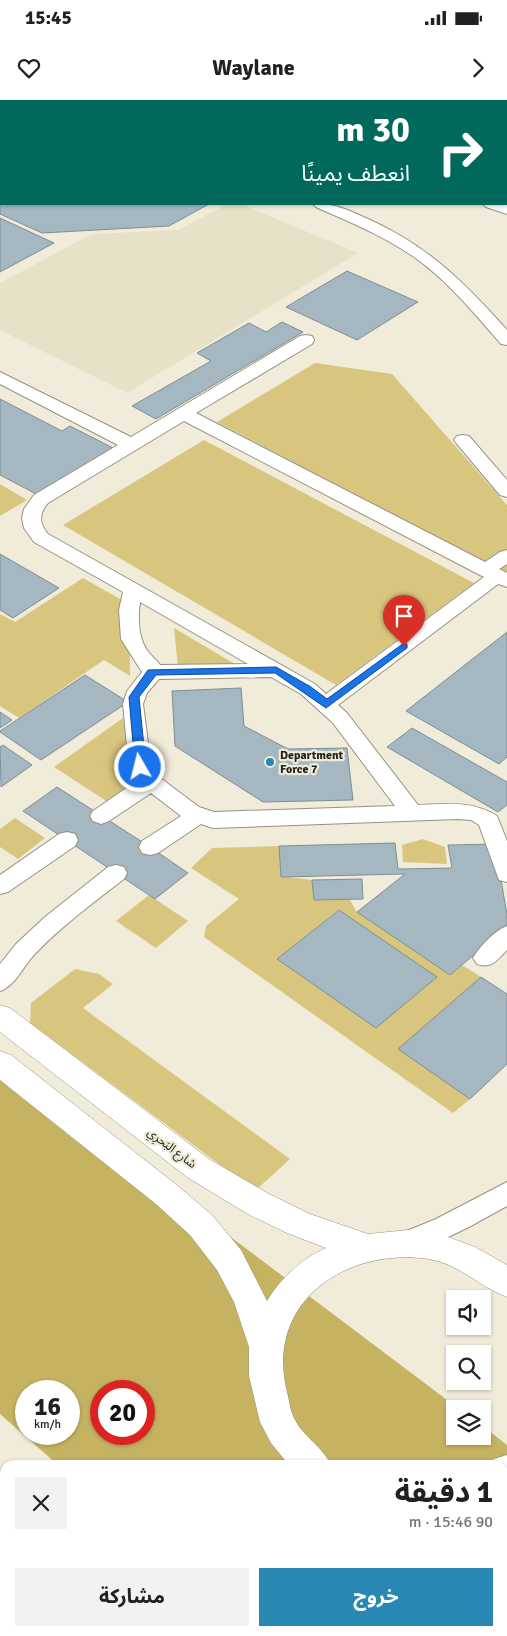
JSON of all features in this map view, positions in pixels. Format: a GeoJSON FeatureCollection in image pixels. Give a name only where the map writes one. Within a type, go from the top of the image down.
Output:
{"type":"FeatureCollection","features":[{"type":"Feature","properties":{"kind":"street","name":"شارع البَحرِي"},"geometry":{"type":"LineString","coordinates":[[0,1016],[198,1168],[227,1187],[258,1206],[292,1222],[364,1247]]}},
{"type":"Feature","properties":{"kind":"street"},"geometry":{"type":"LineString","coordinates":[[0,1062],[168,1195],[201,1225],[233,1268],[250,1300],[265,1344],[265,1386],[280,1428],[309,1460]]}},
{"type":"Feature","properties":{"kind":"street"},"geometry":{"type":"LineString","coordinates":[[265,1344],[277,1310],[299,1282],[328,1261],[364,1247],[406,1243],[446,1249],[483,1265],[507,1284]]}},
{"type":"Feature","properties":{"kind":"lane"},"geometry":{"type":"LineString","coordinates":[[323,205],[382,231],[421,254],[505,335]]}},
{"type":"Feature","properties":{"kind":"lane"},"geometry":{"type":"LineString","coordinates":[[494,205],[507,209]]}},
{"type":"Feature","properties":{"kind":"lane"},"geometry":{"type":"LineString","coordinates":[[306,340],[41,499],[31,513],[30,520],[34,530],[41,538],[308,689],[326,704],[352,733],[412,813]]}},
{"type":"Feature","properties":{"kind":"lane"},"geometry":{"type":"LineString","coordinates":[[0,377],[132,445]]}},
{"type":"Feature","properties":{"kind":"lane"},"geometry":{"type":"LineString","coordinates":[[184,414],[496,576]]}},
{"type":"Feature","properties":{"kind":"lane"},"geometry":{"type":"LineString","coordinates":[[463,440],[507,491]]}},
{"type":"Feature","properties":{"kind":"lane"},"geometry":{"type":"LineString","coordinates":[[326,704],[496,576],[507,556]]}},
{"type":"Feature","properties":{"kind":"lane"},"geometry":{"type":"LineString","coordinates":[[133,589],[129,610],[131,639],[139,654],[150,666],[152,672],[150,677],[137,691],[133,704],[139,762],[143,773],[151,782],[197,816],[222,820],[467,811],[489,821],[507,874]]}},
{"type":"Feature","properties":{"kind":"lane"},"geometry":{"type":"LineString","coordinates":[[152,672],[276,670]]}},
{"type":"Feature","properties":{"kind":"lane"},"geometry":{"type":"LineString","coordinates":[[101,816],[151,782]]}},
{"type":"Feature","properties":{"kind":"lane"},"geometry":{"type":"LineString","coordinates":[[150,847],[197,816]]}},
{"type":"Feature","properties":{"kind":"lane"},"geometry":{"type":"LineString","coordinates":[[0,886],[66,840]]}},
{"type":"Feature","properties":{"kind":"lane"},"geometry":{"type":"LineString","coordinates":[[0,982],[14,961],[32,940],[116,873]]}},
{"type":"Feature","properties":{"kind":"lane"},"geometry":{"type":"LineString","coordinates":[[485,958],[507,935]]}},
{"type":"Feature","properties":{"kind":"lane"},"geometry":{"type":"LineString","coordinates":[[406,1243],[438,1231],[507,1193]]}},
{"type":"Feature","properties":{"kind":"shaded area"},"geometry":{"type":"Polygon","coordinates":[[[225,205],[243,205],[358,253],[127,393],[0,330],[0,283],[92,234],[179,230],[225,205]]]}},
{"type":"Feature","properties":{"kind":"shaded area"},"geometry":{"type":"Polygon","coordinates":[[[315,363],[392,374],[507,505],[507,574],[217,422],[315,363]]]}},
{"type":"Feature","properties":{"kind":"shaded area"},"geometry":{"type":"Polygon","coordinates":[[[204,440],[474,583],[336,685],[63,525],[204,440]]]}},
{"type":"Feature","properties":{"kind":"shaded area"},"geometry":{"type":"Polygon","coordinates":[[[0,484],[27,500],[0,516],[0,484]]]}},
{"type":"Feature","properties":{"kind":"shaded area"},"geometry":{"type":"Polygon","coordinates":[[[83,578],[129,604],[130,676],[104,660],[19,718],[0,706],[0,614],[15,622],[83,578]]]}},
{"type":"Feature","properties":{"kind":"shaded area"},"geometry":{"type":"Polygon","coordinates":[[[174,628],[235,664],[178,667],[174,628]]]}},
{"type":"Feature","properties":{"kind":"shaded area"},"geometry":{"type":"Polygon","coordinates":[[[130,713],[135,794],[117,808],[54,767],[130,713]]]}},
{"type":"Feature","properties":{"kind":"shaded area"},"geometry":{"type":"Polygon","coordinates":[[[15,818],[45,838],[18,859],[0,847],[0,829],[15,818]]]}},
{"type":"Feature","properties":{"kind":"shaded area"},"geometry":{"type":"Polygon","coordinates":[[[423,839],[445,847],[447,864],[403,862],[402,845],[423,839]]]}},
{"type":"Feature","properties":{"kind":"shaded area"},"geometry":{"type":"Polygon","coordinates":[[[279,846],[281,876],[312,880],[314,900],[350,900],[357,912],[450,975],[462,965],[481,977],[399,1049],[470,1099],[453,1113],[204,937],[206,926],[239,899],[191,868],[212,848],[279,846]],[[338,910],[277,959],[376,1028],[437,977],[338,910]]]}},
{"type":"Feature","properties":{"kind":"shaded area"},"geometry":{"type":"Polygon","coordinates":[[[149,895],[188,921],[156,948],[116,921],[149,895]]]}},
{"type":"Feature","properties":{"kind":"shaded area"},"geometry":{"type":"Polygon","coordinates":[[[75,969],[99,974],[113,984],[83,1008],[290,1159],[255,1191],[30,1023],[31,1003],[75,969]]]}},
{"type":"Feature","properties":{"kind":"shaded area"},"geometry":{"type":"Polygon","coordinates":[[[0,1063],[447,1400],[446,1445],[491,1445],[491,1432],[507,1445],[507,1460],[52,1460],[35,1445],[80,1445],[80,1380],[15,1380],[15,1427],[0,1414],[0,1063]]]}},
{"type":"Feature","properties":{"kind":"building"},"geometry":{"type":"Polygon","coordinates":[[[0,205],[207,205],[169,226],[42,233],[0,214],[0,205]]]}},
{"type":"Feature","properties":{"kind":"building"},"geometry":{"type":"Polygon","coordinates":[[[0,218],[54,243],[0,272],[0,218]]]}},
{"type":"Feature","properties":{"kind":"building"},"geometry":{"type":"Polygon","coordinates":[[[347,271],[418,302],[357,340],[286,307],[347,271]]]}},
{"type":"Feature","properties":{"kind":"building"},"geometry":{"type":"Polygon","coordinates":[[[282,322],[303,332],[156,419],[132,406],[211,361],[197,353],[249,323],[266,332],[282,322]]]}},
{"type":"Feature","properties":{"kind":"building"},"geometry":{"type":"Polygon","coordinates":[[[0,399],[62,431],[70,426],[115,449],[40,496],[0,475],[0,399]]]}},
{"type":"Feature","properties":{"kind":"building"},"geometry":{"type":"Polygon","coordinates":[[[0,554],[59,588],[13,618],[0,610],[0,554]]]}},
{"type":"Feature","properties":{"kind":"building"},"geometry":{"type":"Polygon","coordinates":[[[507,632],[507,757],[499,764],[406,711],[507,632]]]}},
{"type":"Feature","properties":{"kind":"building"},"geometry":{"type":"Polygon","coordinates":[[[85,675],[128,702],[41,760],[0,732],[0,731],[85,675]]]}},
{"type":"Feature","properties":{"kind":"building"},"geometry":{"type":"Polygon","coordinates":[[[241,688],[244,726],[288,749],[347,748],[353,800],[263,802],[175,746],[172,691],[241,688]]]}},
{"type":"Feature","properties":{"kind":"building"},"geometry":{"type":"Polygon","coordinates":[[[0,712],[12,720],[0,728],[0,712]]]}},
{"type":"Feature","properties":{"kind":"building"},"geometry":{"type":"Polygon","coordinates":[[[412,728],[507,782],[507,805],[498,812],[387,747],[412,728]]]}},
{"type":"Feature","properties":{"kind":"building"},"geometry":{"type":"Polygon","coordinates":[[[3,745],[32,765],[1,787],[0,747],[3,745]]]}},
{"type":"Feature","properties":{"kind":"building"},"geometry":{"type":"Polygon","coordinates":[[[57,787],[188,873],[155,899],[23,811],[57,787]]]}},
{"type":"Feature","properties":{"kind":"building"},"geometry":{"type":"Polygon","coordinates":[[[395,843],[398,869],[452,868],[448,845],[495,844],[507,915],[507,927],[450,975],[357,912],[405,874],[281,877],[279,846],[395,843]]]}},
{"type":"Feature","properties":{"kind":"building"},"geometry":{"type":"Polygon","coordinates":[[[362,879],[363,899],[314,900],[312,880],[362,879]]]}},
{"type":"Feature","properties":{"kind":"building"},"geometry":{"type":"Polygon","coordinates":[[[339,910],[437,977],[376,1028],[277,959],[339,910]]]}},
{"type":"Feature","properties":{"kind":"building"},"geometry":{"type":"Polygon","coordinates":[[[481,977],[507,994],[507,1064],[470,1099],[398,1049],[481,977]]]}},
{"type":"Feature","properties":{"kind":"place","name":"Department Force 7"},"geometry":{"type":"Point","coordinates":[270,762]}},
{"type":"Feature","properties":{"kind":"route"},"geometry":{"type":"LineString","coordinates":[[140,767],[133,704],[137,691],[147,681],[152,672],[276,670],[308,689],[326,704],[404,646]]}}]}
